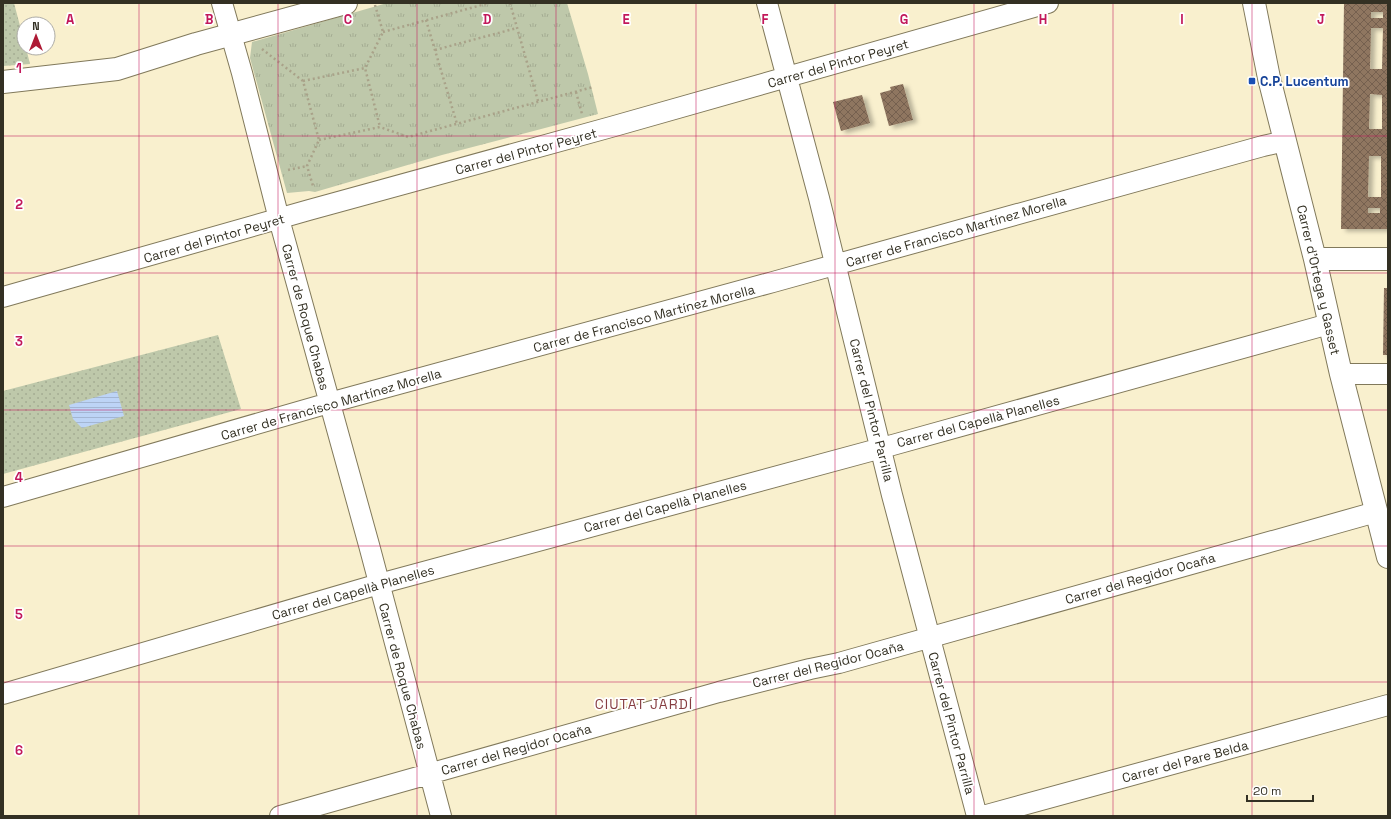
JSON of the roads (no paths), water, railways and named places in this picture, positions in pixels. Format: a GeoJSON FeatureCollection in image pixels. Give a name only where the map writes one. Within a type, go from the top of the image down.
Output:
{"type":"FeatureCollection","features":[{"type":"Feature","properties":{"kind":"street","name":"Carrer de Roque Chabas"},"geometry":{"type":"LineString","coordinates":[[222,3],[441,816]]}},
{"type":"Feature","properties":{"kind":"street"},"geometry":{"type":"LineString","coordinates":[[3,82],[117,68],[231,34],[346,3]]}},
{"type":"Feature","properties":{"kind":"street","name":"Carrer del Pintor Parrilla"},"geometry":{"type":"LineString","coordinates":[[767,3],[812,171],[881,447],[977,816]]}},
{"type":"Feature","properties":{"kind":"street","name":"Carrer del Pintor Peyret"},"geometry":{"type":"LineString","coordinates":[[3,297],[612,127],[1048,3]]}},
{"type":"Feature","properties":{"kind":"street","name":"Carrer d'Ortega y Gasset"},"geometry":{"type":"LineString","coordinates":[[1254,3],[1269,78],[1315,259],[1341,374],[1388,557]]}},
{"type":"Feature","properties":{"kind":"street","name":"Carrer de Francisco Martínez Morella"},"geometry":{"type":"LineString","coordinates":[[3,497],[329,403],[1285,141]]}},
{"type":"Feature","properties":{"kind":"street"},"geometry":{"type":"LineString","coordinates":[[1315,259],[1388,259]]}},
{"type":"Feature","properties":{"kind":"street","name":"Carrer del Capellà Planelles"},"geometry":{"type":"LineString","coordinates":[[3,694],[379,584],[1329,324]]}},
{"type":"Feature","properties":{"kind":"street"},"geometry":{"type":"LineString","coordinates":[[1341,374],[1388,374]]}},
{"type":"Feature","properties":{"kind":"street","name":"Carrer del Regidor Ocaña"},"geometry":{"type":"LineString","coordinates":[[280,816],[719,692],[839,663],[930,638],[1376,512]]}},
{"type":"Feature","properties":{"kind":"street","name":"Carrer del Pare Belda"},"geometry":{"type":"LineString","coordinates":[[983,816],[1388,705]]}},
{"type":"Feature","properties":{"kind":"water"},"geometry":{"type":"Polygon","coordinates":[[[117,391],[124,416],[82,428],[73,419],[69,405],[117,391]]]}},
{"type":"Feature","properties":{"kind":"place","name":"C.P. Lucentum"},"geometry":{"type":"Point","coordinates":[1252,81]}},
{"type":"Feature","properties":{"kind":"district","name":"CIUTAT JARDÍ"},"geometry":{"type":"Point","coordinates":[644,704]}}]}
